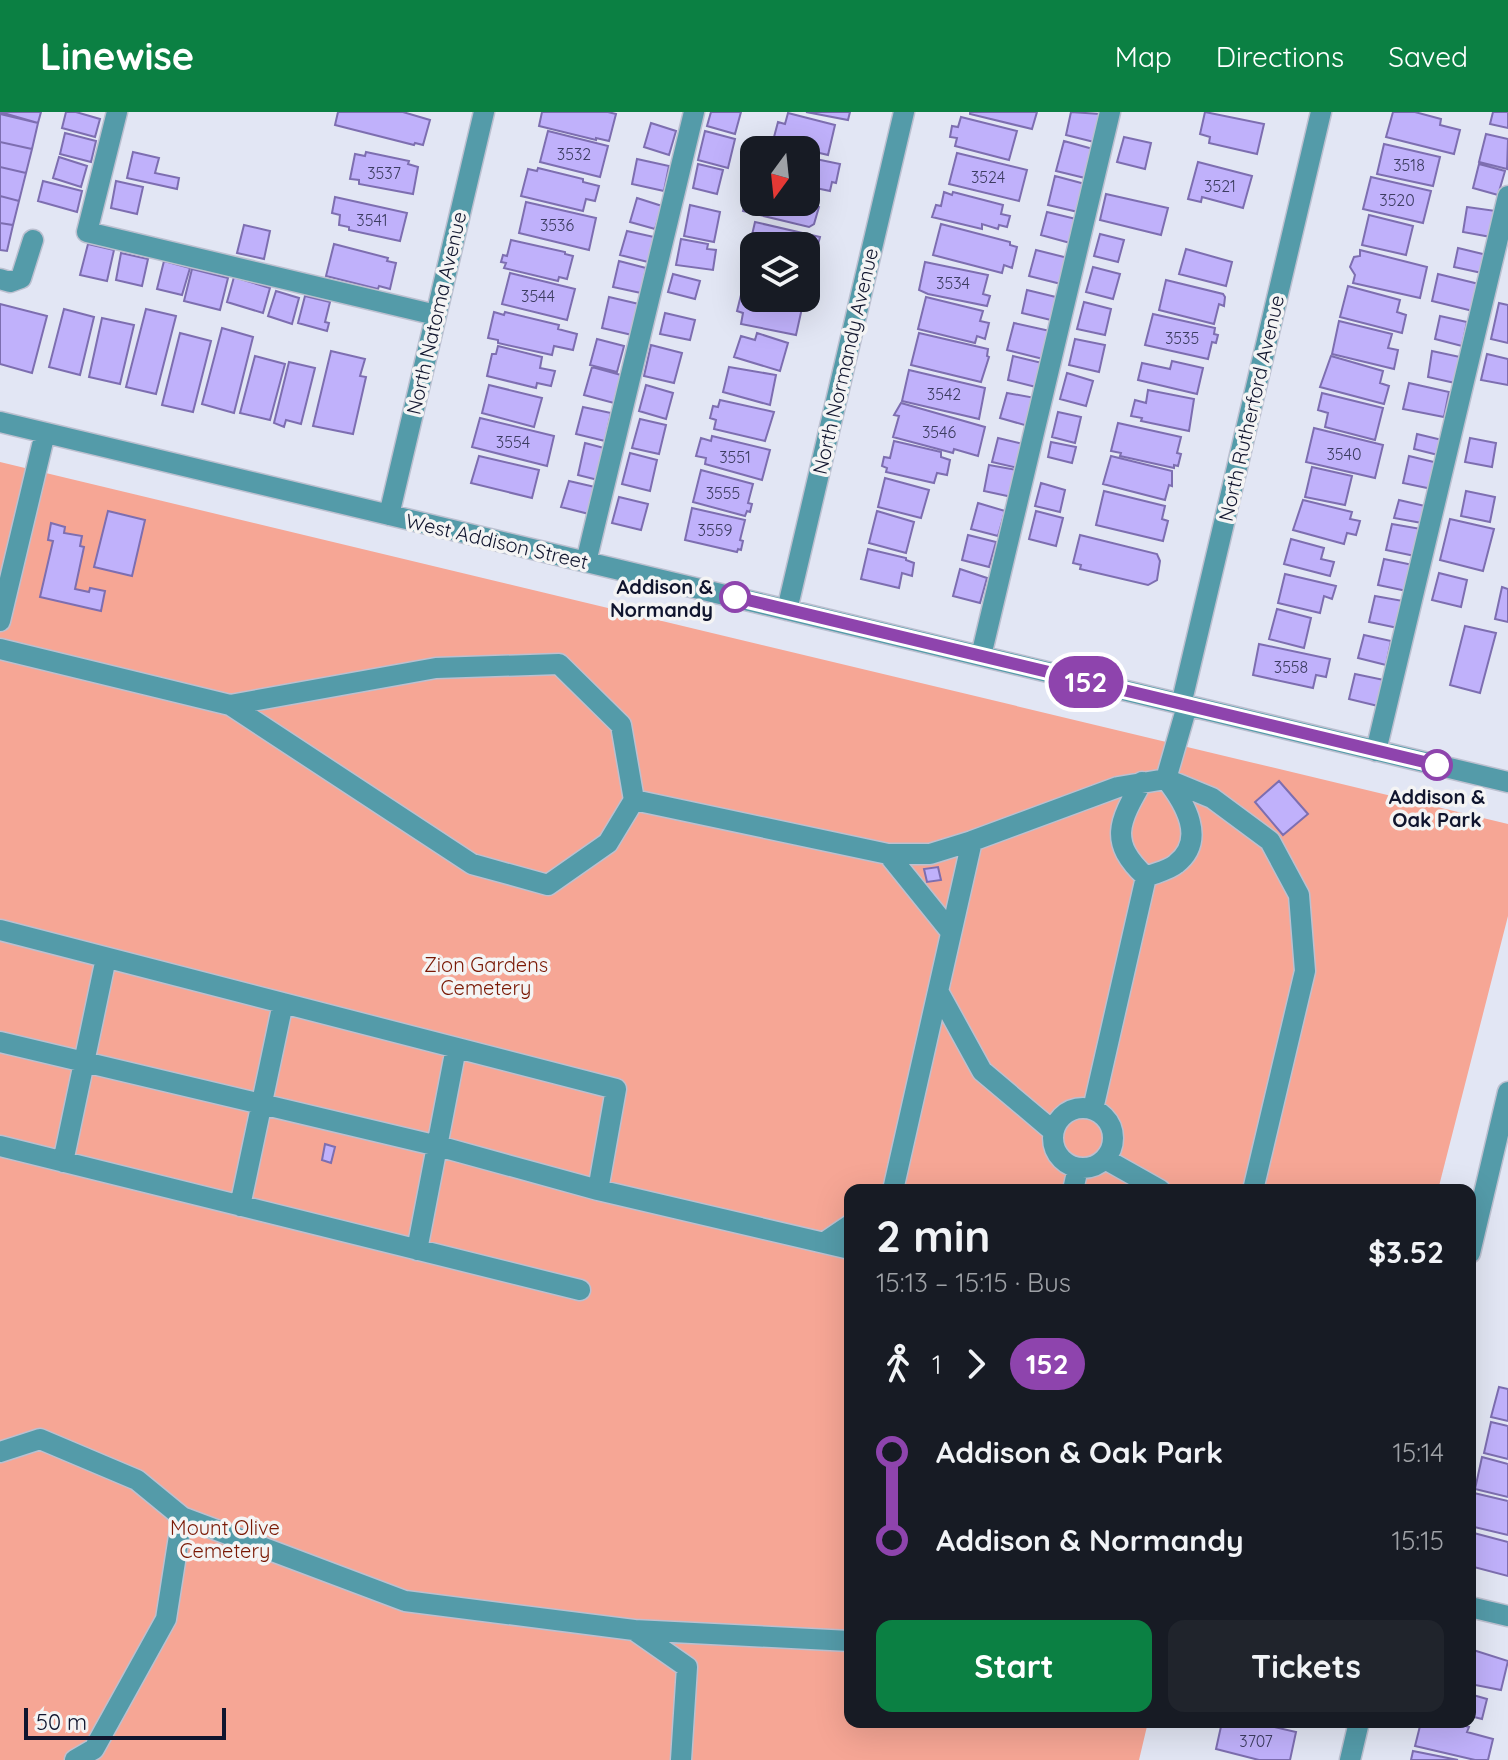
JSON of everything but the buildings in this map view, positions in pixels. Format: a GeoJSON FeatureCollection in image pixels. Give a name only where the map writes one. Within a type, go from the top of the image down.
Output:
{"type":"FeatureCollection","features":[{"type":"Feature","properties":{"kind":"street"},"geometry":{"type":"LineString","coordinates":[[117,112],[87,232],[436,315]]}},
{"type":"Feature","properties":{"kind":"street","name":"North Natoma Avenue"},"geometry":{"type":"LineString","coordinates":[[389,515],[484,112]]}},
{"type":"Feature","properties":{"kind":"street"},"geometry":{"type":"LineString","coordinates":[[586,562],[694,112]]}},
{"type":"Feature","properties":{"kind":"street","name":"North Normandy Avenue"},"geometry":{"type":"LineString","coordinates":[[787,610],[904,112]]}},
{"type":"Feature","properties":{"kind":"street"},"geometry":{"type":"LineString","coordinates":[[981,656],[1110,112]]}},
{"type":"Feature","properties":{"kind":"street","name":"North Rutherford Avenue"},"geometry":{"type":"LineString","coordinates":[[1166,779],[1321,112]]}},
{"type":"Feature","properties":{"kind":"street"},"geometry":{"type":"LineString","coordinates":[[1376,751],[1508,196]]}},
{"type":"Feature","properties":{"kind":"street"},"geometry":{"type":"LineString","coordinates":[[0,279],[10,282],[21,278],[33,240]]}},
{"type":"Feature","properties":{"kind":"street","name":"West Addison Street"},"geometry":{"type":"LineString","coordinates":[[0,422],[1508,782]]}},
{"type":"Feature","properties":{"kind":"street"},"geometry":{"type":"LineString","coordinates":[[0,621],[45,433]]}},
{"type":"Feature","properties":{"kind":"street"},"geometry":{"type":"LineString","coordinates":[[0,649],[230,705],[472,864],[548,885],[608,843],[634,800],[621,725],[559,664],[436,668],[230,705]]}},
{"type":"Feature","properties":{"kind":"street"},"geometry":{"type":"LineString","coordinates":[[634,800],[888,854],[930,854],[1118,787],[1142,782],[1166,779],[1212,798],[1270,841],[1299,895],[1305,971],[1293,1031],[1250,1184]]}},
{"type":"Feature","properties":{"kind":"street"},"geometry":{"type":"LineString","coordinates":[[1146,877],[1176,865],[1191,846],[1191,822],[1181,798],[1166,779]]}},
{"type":"Feature","properties":{"kind":"street"},"geometry":{"type":"LineString","coordinates":[[1142,782],[1123,816],[1121,835],[1128,860],[1146,877]]}},
{"type":"Feature","properties":{"kind":"street"},"geometry":{"type":"LineString","coordinates":[[894,1184],[972,841]]}},
{"type":"Feature","properties":{"kind":"street"},"geometry":{"type":"LineString","coordinates":[[888,854],[951,932]]}},
{"type":"Feature","properties":{"kind":"street"},"geometry":{"type":"LineString","coordinates":[[1093,1109],[1146,877]]}},
{"type":"Feature","properties":{"kind":"street"},"geometry":{"type":"LineString","coordinates":[[0,930],[616,1089],[598,1190]]}},
{"type":"Feature","properties":{"kind":"street"},"geometry":{"type":"LineString","coordinates":[[63,1162],[106,958]]}},
{"type":"Feature","properties":{"kind":"street"},"geometry":{"type":"LineString","coordinates":[[938,991],[982,1071],[1053,1131]]}},
{"type":"Feature","properties":{"kind":"street"},"geometry":{"type":"LineString","coordinates":[[240,1206],[283,1003]]}},
{"type":"Feature","properties":{"kind":"street"},"geometry":{"type":"LineString","coordinates":[[0,1042],[438,1146],[598,1190],[844,1247]]}},
{"type":"Feature","properties":{"kind":"street"},"geometry":{"type":"LineString","coordinates":[[417,1250],[456,1048]]}},
{"type":"Feature","properties":{"kind":"street"},"geometry":{"type":"LineString","coordinates":[[1476,1228],[1508,1092]]}},
{"type":"Feature","properties":{"kind":"street"},"geometry":{"type":"LineString","coordinates":[[1083,1108],[1093,1109],[1101,1114],[1112,1130],[1111,1150],[1098,1165],[1078,1168],[1069,1165],[1055,1151],[1053,1131],[1064,1114],[1083,1108]]}},
{"type":"Feature","properties":{"kind":"street"},"geometry":{"type":"LineString","coordinates":[[0,1146],[580,1290]]}},
{"type":"Feature","properties":{"kind":"street"},"geometry":{"type":"LineString","coordinates":[[1105,1159],[1149,1184]]}},
{"type":"Feature","properties":{"kind":"street"},"geometry":{"type":"LineString","coordinates":[[1074,1184],[1078,1168]]}},
{"type":"Feature","properties":{"kind":"street"},"geometry":{"type":"LineString","coordinates":[[825,1242],[844,1229]]}},
{"type":"Feature","properties":{"kind":"street"},"geometry":{"type":"LineString","coordinates":[[0,1452],[40,1439],[137,1480],[182,1517],[405,1601],[634,1630],[844,1641]]}},
{"type":"Feature","properties":{"kind":"street"},"geometry":{"type":"LineString","coordinates":[[75,1760],[94,1749],[166,1619],[182,1517]]}},
{"type":"Feature","properties":{"kind":"street"},"geometry":{"type":"LineString","coordinates":[[1476,1608],[1508,1616]]}},
{"type":"Feature","properties":{"kind":"street"},"geometry":{"type":"LineString","coordinates":[[634,1630],[687,1667],[681,1760]]}},
{"type":"Feature","properties":{"kind":"street"},"geometry":{"type":"LineString","coordinates":[[1350,1760],[1358,1728]]}},
{"type":"Feature","properties":{"kind":"green space","name":"Zion Gardens Cemetery"},"geometry":{"type":"Polygon","coordinates":[[[0,462],[1508,824],[1508,916],[1440,1184],[844,1184],[844,1728],[1147,1728],[1139,1760],[0,1760],[0,462]]]}},
{"type":"Feature","properties":{"kind":"bus line","name":"152"},"geometry":{"type":"LineString","coordinates":[[735,597],[1437,765]]}},
{"type":"Feature","properties":{"kind":"place","name":"Addison & Normandy"},"geometry":{"type":"Point","coordinates":[735,597]}},
{"type":"Feature","properties":{"kind":"place","name":"Addison & Oak Park"},"geometry":{"type":"Point","coordinates":[1437,765]}},
{"type":"Feature","properties":{"kind":"park label","name":"Mount Olive Cemetery"},"geometry":{"type":"Point","coordinates":[225,1538]}}]}
